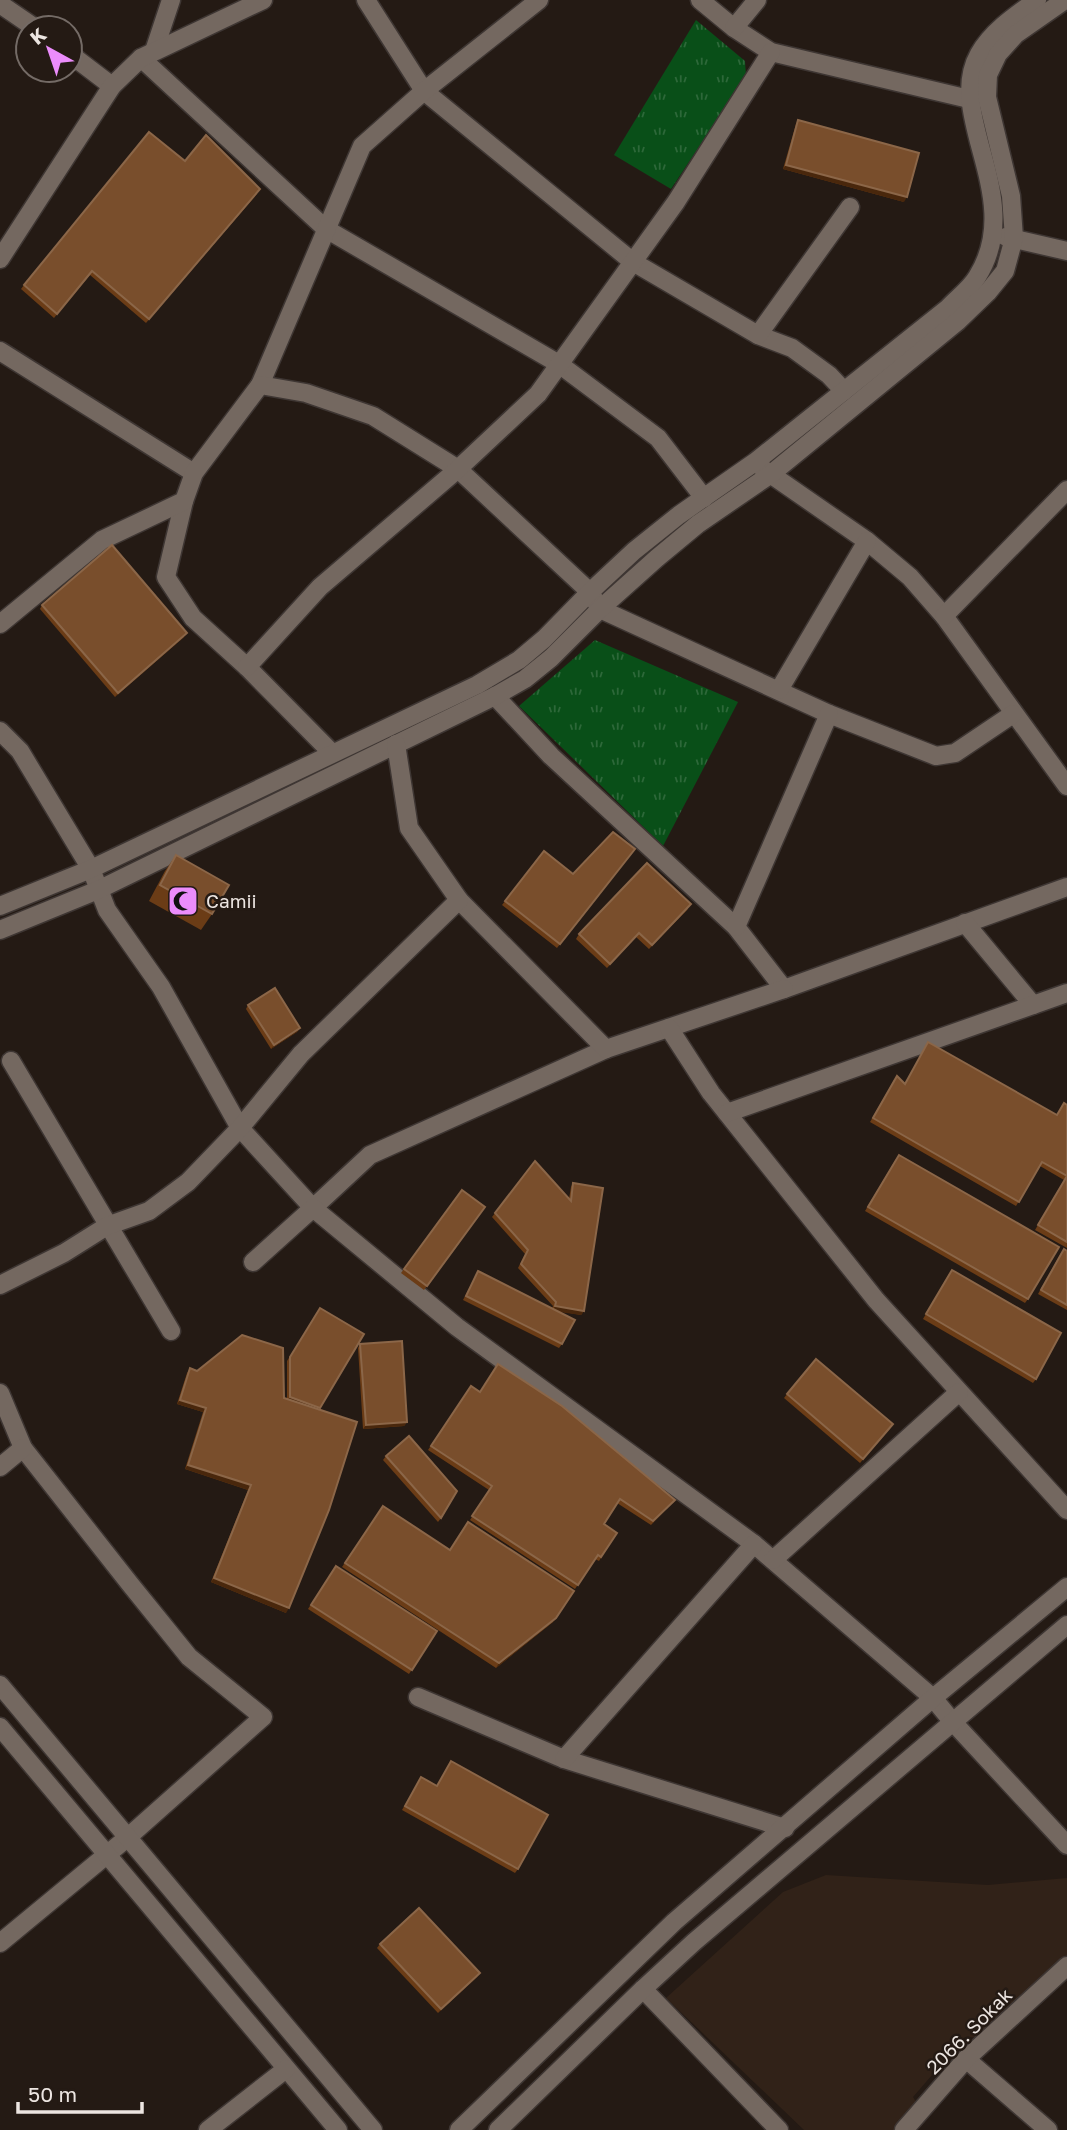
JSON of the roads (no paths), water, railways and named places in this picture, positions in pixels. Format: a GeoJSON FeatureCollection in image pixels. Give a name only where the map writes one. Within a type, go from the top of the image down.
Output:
{"type":"FeatureCollection","features":[{"type":"Feature","properties":{"kind":"street"},"geometry":{"type":"LineString","coordinates":[[148,54],[171,0]]}},
{"type":"Feature","properties":{"kind":"street"},"geometry":{"type":"LineString","coordinates":[[0,259],[112,86],[148,54],[262,0]]}},
{"type":"Feature","properties":{"kind":"street"},"geometry":{"type":"LineString","coordinates":[[366,0],[424,91],[633,262],[758,335],[792,348],[829,375],[844,391]]}},
{"type":"Feature","properties":{"kind":"street"},"geometry":{"type":"LineString","coordinates":[[332,753],[247,667],[193,618],[166,578],[184,500],[194,473],[260,385],[362,145],[424,91],[540,0]]}},
{"type":"Feature","properties":{"kind":"street"},"geometry":{"type":"LineString","coordinates":[[700,0],[734,28],[771,52],[969,99]]}},
{"type":"Feature","properties":{"kind":"street"},"geometry":{"type":"LineString","coordinates":[[734,28],[757,0]]}},
{"type":"Feature","properties":{"kind":"street"},"geometry":{"type":"LineString","coordinates":[[0,906],[91,869],[477,685],[519,660],[635,551],[755,463],[948,308],[976,279],[988,256],[992,234],[991,182],[969,99],[974,66],[979,54],[1006,23],[1037,0]]}},
{"type":"Feature","properties":{"kind":"street"},"geometry":{"type":"LineString","coordinates":[[0,930],[98,890],[525,679],[698,524],[771,474],[958,321],[1005,271],[1014,238],[1011,196],[987,97],[988,75],[998,54],[1016,34],[1065,0]]}},
{"type":"Feature","properties":{"kind":"street"},"geometry":{"type":"LineString","coordinates":[[0,4],[15,14]]}},
{"type":"Feature","properties":{"kind":"street"},"geometry":{"type":"LineString","coordinates":[[247,667],[320,587],[458,469],[538,394],[676,202],[771,52]]}},
{"type":"Feature","properties":{"kind":"street"},"geometry":{"type":"LineString","coordinates":[[148,54],[326,229],[559,364],[658,438],[704,498]]}},
{"type":"Feature","properties":{"kind":"street"},"geometry":{"type":"LineString","coordinates":[[84,65],[112,86]]}},
{"type":"Feature","properties":{"kind":"street"},"geometry":{"type":"LineString","coordinates":[[758,335],[850,207]]}},
{"type":"Feature","properties":{"kind":"street"},"geometry":{"type":"LineString","coordinates":[[992,234],[1067,251]]}},
{"type":"Feature","properties":{"kind":"street"},"geometry":{"type":"LineString","coordinates":[[0,351],[194,473]]}},
{"type":"Feature","properties":{"kind":"street"},"geometry":{"type":"LineString","coordinates":[[260,385],[306,393],[373,416],[458,469],[590,592],[600,609],[829,714],[936,756],[956,753],[1013,714]]}},
{"type":"Feature","properties":{"kind":"street"},"geometry":{"type":"LineString","coordinates":[[755,463],[867,541],[910,577],[944,616],[1067,786]]}},
{"type":"Feature","properties":{"kind":"street"},"geometry":{"type":"LineString","coordinates":[[944,616],[1067,490]]}},
{"type":"Feature","properties":{"kind":"street"},"geometry":{"type":"LineString","coordinates":[[0,624],[102,540],[184,500]]}},
{"type":"Feature","properties":{"kind":"street"},"geometry":{"type":"LineString","coordinates":[[779,690],[867,541]]}},
{"type":"Feature","properties":{"kind":"street"},"geometry":{"type":"LineString","coordinates":[[495,696],[551,756],[736,927],[784,989]]}},
{"type":"Feature","properties":{"kind":"street"},"geometry":{"type":"LineString","coordinates":[[736,927],[829,714]]}},
{"type":"Feature","properties":{"kind":"street"},"geometry":{"type":"LineString","coordinates":[[0,731],[20,751],[91,869],[107,910],[161,987],[240,1128],[313,1208],[457,1327],[773,1560],[933,1698],[1067,1845]]}},
{"type":"Feature","properties":{"kind":"street"},"geometry":{"type":"LineString","coordinates":[[396,744],[409,828],[459,900],[606,1049]]}},
{"type":"Feature","properties":{"kind":"street"},"geometry":{"type":"LineString","coordinates":[[253,1262],[370,1155],[606,1049],[784,989],[1067,887]]}},
{"type":"Feature","properties":{"kind":"street"},"geometry":{"type":"LineString","coordinates":[[0,1285],[64,1253],[107,1226],[149,1211],[178,1189],[240,1128],[301,1054],[459,900]]}},
{"type":"Feature","properties":{"kind":"street"},"geometry":{"type":"LineString","coordinates":[[965,923],[1034,1005]]}},
{"type":"Feature","properties":{"kind":"street"},"geometry":{"type":"LineString","coordinates":[[727,1113],[1067,993]]}},
{"type":"Feature","properties":{"kind":"street"},"geometry":{"type":"LineString","coordinates":[[669,1028],[711,1093],[876,1300],[1067,1510]]}},
{"type":"Feature","properties":{"kind":"street"},"geometry":{"type":"LineString","coordinates":[[11,1061],[171,1331]]}},
{"type":"Feature","properties":{"kind":"street"},"geometry":{"type":"LineString","coordinates":[[773,1560],[959,1392]]}},
{"type":"Feature","properties":{"kind":"street"},"geometry":{"type":"LineString","coordinates":[[0,1393],[23,1448],[189,1657],[263,1717],[127,1838],[0,1943]]}},
{"type":"Feature","properties":{"kind":"street"},"geometry":{"type":"LineString","coordinates":[[0,1467],[23,1448]]}},
{"type":"Feature","properties":{"kind":"street"},"geometry":{"type":"LineString","coordinates":[[564,1759],[754,1544]]}},
{"type":"Feature","properties":{"kind":"street"},"geometry":{"type":"LineString","coordinates":[[459,2130],[674,1922],[933,1698],[1067,1587]]}},
{"type":"Feature","properties":{"kind":"street"},"geometry":{"type":"LineString","coordinates":[[498,2130],[643,1989],[705,1933],[1067,1625]]}},
{"type":"Feature","properties":{"kind":"street"},"geometry":{"type":"LineString","coordinates":[[0,1685],[373,2130]]}},
{"type":"Feature","properties":{"kind":"street"},"geometry":{"type":"LineString","coordinates":[[418,1697],[564,1759],[785,1828]]}},
{"type":"Feature","properties":{"kind":"street"},"geometry":{"type":"LineString","coordinates":[[0,1727],[338,2130]]}},
{"type":"Feature","properties":{"kind":"street","name":"2066. Sokak"},"geometry":{"type":"LineString","coordinates":[[904,2130],[966,2059],[1067,1966]]}},
{"type":"Feature","properties":{"kind":"street"},"geometry":{"type":"LineString","coordinates":[[643,1989],[779,2130]]}},
{"type":"Feature","properties":{"kind":"street"},"geometry":{"type":"LineString","coordinates":[[966,2059],[1048,2130]]}},
{"type":"Feature","properties":{"kind":"street"},"geometry":{"type":"LineString","coordinates":[[208,2130],[286,2069]]}},
{"type":"Feature","properties":{"kind":"place","name":"Camii"},"geometry":{"type":"Point","coordinates":[183,901]}}]}
